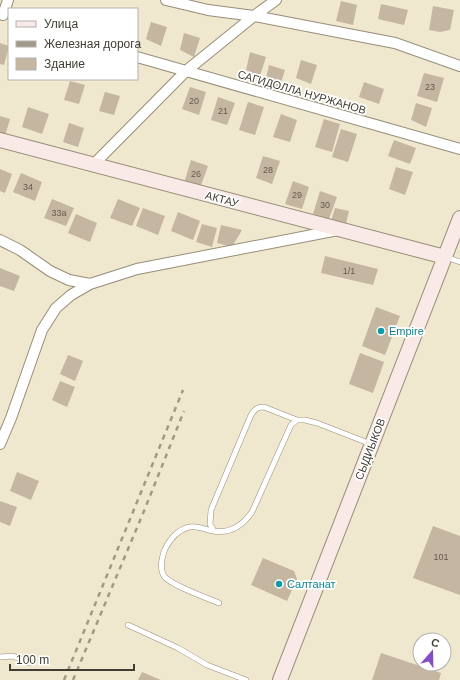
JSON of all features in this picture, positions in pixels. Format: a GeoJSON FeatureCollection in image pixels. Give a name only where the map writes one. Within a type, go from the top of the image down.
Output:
{"type":"FeatureCollection","features":[{"type":"Feature","properties":{"kind":"street"},"geometry":{"type":"LineString","coordinates":[[4,15],[8,0]]}},
{"type":"Feature","properties":{"kind":"street"},"geometry":{"type":"LineString","coordinates":[[166,0],[208,10],[254,16],[395,43],[460,66]]}},
{"type":"Feature","properties":{"kind":"street"},"geometry":{"type":"LineString","coordinates":[[93,165],[186,72],[254,16],[276,0]]}},
{"type":"Feature","properties":{"kind":"street","name":"САГИДОЛЛА НУРЖАНОВ"},"geometry":{"type":"LineString","coordinates":[[138,57],[460,149]]}},
{"type":"Feature","properties":{"kind":"street","name":"АКТАУ"},"geometry":{"type":"LineString","coordinates":[[0,140],[445,257]]}},
{"type":"Feature","properties":{"kind":"street","name":"СЫДИЫКОВ"},"geometry":{"type":"LineString","coordinates":[[280,680],[460,218]]}},
{"type":"Feature","properties":{"kind":"street"},"geometry":{"type":"LineString","coordinates":[[0,444],[11,418],[42,330],[56,308],[71,295],[90,284],[137,269],[340,230]]}},
{"type":"Feature","properties":{"kind":"street"},"geometry":{"type":"LineString","coordinates":[[0,240],[20,250],[50,271],[69,280],[90,284]]}},
{"type":"Feature","properties":{"kind":"lane"},"geometry":{"type":"LineString","coordinates":[[445,257],[460,262]]}},
{"type":"Feature","properties":{"kind":"lane"},"geometry":{"type":"LineString","coordinates":[[214,532],[210,524],[211,510],[254,410],[259,407],[264,407],[297,420],[317,423],[372,444]]}},
{"type":"Feature","properties":{"kind":"lane"},"geometry":{"type":"LineString","coordinates":[[219,603],[174,583],[164,576],[161,568],[163,555],[169,541],[181,531],[190,527],[200,527],[214,532],[226,531],[237,528],[246,521],[252,512],[291,425],[297,420]]}},
{"type":"Feature","properties":{"kind":"lane"},"geometry":{"type":"LineString","coordinates":[[128,625],[178,648],[207,665],[246,680]]}},
{"type":"Feature","properties":{"kind":"lane"},"geometry":{"type":"LineString","coordinates":[[0,658],[13,656],[29,662]]}},
{"type":"Feature","properties":{"kind":"building"},"geometry":{"type":"Polygon","coordinates":[[[341,1],[357,5],[353,25],[336,21],[341,1]]]}},
{"type":"Feature","properties":{"kind":"building"},"geometry":{"type":"Polygon","coordinates":[[[381,4],[408,10],[404,25],[378,19],[381,4]]]}},
{"type":"Feature","properties":{"kind":"building"},"geometry":{"type":"Polygon","coordinates":[[[433,6],[454,10],[450,30],[440,32],[429,30],[433,6]]]}},
{"type":"Feature","properties":{"kind":"building"},"geometry":{"type":"Polygon","coordinates":[[[151,22],[167,27],[161,46],[146,39],[151,22]]]}},
{"type":"Feature","properties":{"kind":"building"},"geometry":{"type":"Polygon","coordinates":[[[184,33],[200,38],[194,57],[180,50],[184,33]]]}},
{"type":"Feature","properties":{"kind":"building"},"geometry":{"type":"Polygon","coordinates":[[[0,43],[8,46],[8,50],[4,65],[0,64],[0,43]]]}},
{"type":"Feature","properties":{"kind":"building"},"geometry":{"type":"Polygon","coordinates":[[[250,52],[266,57],[260,76],[246,70],[250,52]]]}},
{"type":"Feature","properties":{"kind":"building"},"geometry":{"type":"Polygon","coordinates":[[[301,60],[317,65],[311,84],[296,78],[301,60]]]}},
{"type":"Feature","properties":{"kind":"building"},"geometry":{"type":"Polygon","coordinates":[[[269,65],[285,70],[279,89],[265,83],[269,65]]]}},
{"type":"Feature","properties":{"kind":"building"},"geometry":{"type":"Polygon","coordinates":[[[424,73],[444,78],[437,102],[417,96],[424,73]]]}},
{"type":"Feature","properties":{"kind":"building"},"geometry":{"type":"Polygon","coordinates":[[[70,81],[85,85],[79,104],[64,100],[70,81]]]}},
{"type":"Feature","properties":{"kind":"building"},"geometry":{"type":"Polygon","coordinates":[[[364,82],[384,89],[379,104],[359,97],[364,82]]]}},
{"type":"Feature","properties":{"kind":"building"},"geometry":{"type":"Polygon","coordinates":[[[190,87],[206,92],[199,115],[182,109],[190,87]]]}},
{"type":"Feature","properties":{"kind":"building"},"geometry":{"type":"Polygon","coordinates":[[[105,92],[120,96],[114,115],[99,111],[105,92]]]}},
{"type":"Feature","properties":{"kind":"building"},"geometry":{"type":"Polygon","coordinates":[[[218,97],[235,103],[227,125],[211,120],[218,97]]]}},
{"type":"Feature","properties":{"kind":"building"},"geometry":{"type":"Polygon","coordinates":[[[248,102],[264,107],[255,135],[239,130],[248,102]]]}},
{"type":"Feature","properties":{"kind":"building"},"geometry":{"type":"Polygon","coordinates":[[[416,103],[432,108],[426,127],[411,120],[416,103]]]}},
{"type":"Feature","properties":{"kind":"building"},"geometry":{"type":"Polygon","coordinates":[[[28,107],[49,114],[42,134],[22,127],[28,107]]]}},
{"type":"Feature","properties":{"kind":"building"},"geometry":{"type":"Polygon","coordinates":[[[281,114],[297,120],[290,142],[273,137],[281,114]]]}},
{"type":"Feature","properties":{"kind":"building"},"geometry":{"type":"Polygon","coordinates":[[[0,116],[10,119],[5,136],[0,135],[0,116]]]}},
{"type":"Feature","properties":{"kind":"building"},"geometry":{"type":"Polygon","coordinates":[[[324,119],[340,124],[332,152],[315,147],[324,119]]]}},
{"type":"Feature","properties":{"kind":"building"},"geometry":{"type":"Polygon","coordinates":[[[69,123],[84,128],[78,147],[63,142],[69,123]]]}},
{"type":"Feature","properties":{"kind":"building"},"geometry":{"type":"Polygon","coordinates":[[[341,129],[357,134],[348,162],[332,157],[341,129]]]}},
{"type":"Feature","properties":{"kind":"building"},"geometry":{"type":"Polygon","coordinates":[[[394,140],[416,148],[410,164],[388,156],[394,140]]]}},
{"type":"Feature","properties":{"kind":"building"},"geometry":{"type":"Polygon","coordinates":[[[263,156],[280,161],[272,184],[256,178],[263,156]]]}},
{"type":"Feature","properties":{"kind":"building"},"geometry":{"type":"Polygon","coordinates":[[[191,160],[208,166],[200,188],[184,183],[191,160]]]}},
{"type":"Feature","properties":{"kind":"building"},"geometry":{"type":"Polygon","coordinates":[[[396,167],[413,172],[405,195],[389,189],[396,167]]]}},
{"type":"Feature","properties":{"kind":"building"},"geometry":{"type":"Polygon","coordinates":[[[0,169],[12,174],[5,193],[0,191],[0,169]]]}},
{"type":"Feature","properties":{"kind":"building"},"geometry":{"type":"Polygon","coordinates":[[[21,173],[42,182],[35,201],[13,192],[21,173]]]}},
{"type":"Feature","properties":{"kind":"building"},"geometry":{"type":"Polygon","coordinates":[[[293,181],[309,187],[302,209],[285,204],[293,181]]]}},
{"type":"Feature","properties":{"kind":"building"},"geometry":{"type":"Polygon","coordinates":[[[320,191],[337,197],[329,219],[313,214],[320,191]]]}},
{"type":"Feature","properties":{"kind":"building"},"geometry":{"type":"Polygon","coordinates":[[[52,199],[74,208],[66,226],[44,218],[52,199]]]}},
{"type":"Feature","properties":{"kind":"building"},"geometry":{"type":"Polygon","coordinates":[[[118,199],[140,208],[132,226],[110,218],[118,199]]]}},
{"type":"Feature","properties":{"kind":"building"},"geometry":{"type":"Polygon","coordinates":[[[143,208],[165,216],[158,235],[136,226],[143,208]]]}},
{"type":"Feature","properties":{"kind":"building"},"geometry":{"type":"Polygon","coordinates":[[[335,208],[349,211],[345,228],[330,224],[335,208]]]}},
{"type":"Feature","properties":{"kind":"building"},"geometry":{"type":"Polygon","coordinates":[[[178,212],[200,221],[193,240],[171,231],[178,212]]]}},
{"type":"Feature","properties":{"kind":"building"},"geometry":{"type":"Polygon","coordinates":[[[76,214],[97,223],[90,242],[68,233],[76,214]]]}},
{"type":"Feature","properties":{"kind":"building"},"geometry":{"type":"Polygon","coordinates":[[[202,224],[217,228],[212,247],[196,242],[202,224]]]}},
{"type":"Feature","properties":{"kind":"building"},"geometry":{"type":"Polygon","coordinates":[[[221,225],[242,230],[232,247],[217,243],[221,225]]]}},
{"type":"Feature","properties":{"kind":"building"},"geometry":{"type":"Polygon","coordinates":[[[325,256],[378,269],[373,285],[321,273],[325,256]]]}},
{"type":"Feature","properties":{"kind":"building"},"geometry":{"type":"Polygon","coordinates":[[[0,268],[20,276],[14,291],[0,286],[0,268]]]}},
{"type":"Feature","properties":{"kind":"building","name":"Empire"},"geometry":{"type":"Polygon","coordinates":[[[376,307],[400,316],[385,355],[362,346],[376,307]]]}},
{"type":"Feature","properties":{"kind":"building"},"geometry":{"type":"Polygon","coordinates":[[[360,353],[384,362],[373,393],[349,384],[360,353]]]}},
{"type":"Feature","properties":{"kind":"building"},"geometry":{"type":"Polygon","coordinates":[[[68,355],[83,361],[75,381],[60,374],[68,355]]]}},
{"type":"Feature","properties":{"kind":"building"},"geometry":{"type":"Polygon","coordinates":[[[60,381],[75,387],[67,407],[52,400],[60,381]]]}},
{"type":"Feature","properties":{"kind":"building"},"geometry":{"type":"Polygon","coordinates":[[[17,472],[39,481],[31,500],[10,491],[17,472]]]}},
{"type":"Feature","properties":{"kind":"building"},"geometry":{"type":"Polygon","coordinates":[[[0,501],[17,507],[10,526],[0,522],[0,501]]]}},
{"type":"Feature","properties":{"kind":"building"},"geometry":{"type":"Polygon","coordinates":[[[433,526],[460,536],[460,595],[413,578],[433,526]]]}},
{"type":"Feature","properties":{"kind":"building"},"geometry":{"type":"Polygon","coordinates":[[[263,558],[294,571],[297,579],[287,601],[251,585],[263,558]]]}},
{"type":"Feature","properties":{"kind":"building"},"geometry":{"type":"Polygon","coordinates":[[[381,653],[412,663],[412,672],[441,673],[439,680],[372,680],[381,653]]]}},
{"type":"Feature","properties":{"kind":"building"},"geometry":{"type":"Polygon","coordinates":[[[142,672],[161,680],[138,680],[142,672]]]}},
{"type":"Feature","properties":{"kind":"railway"},"geometry":{"type":"LineString","coordinates":[[64,680],[183,390]]}},
{"type":"Feature","properties":{"kind":"railway"},"geometry":{"type":"LineString","coordinates":[[73,680],[184,411]]}},
{"type":"Feature","properties":{"kind":"place","name":"Empire"},"geometry":{"type":"Point","coordinates":[381,331]}},
{"type":"Feature","properties":{"kind":"place","name":"Салтанат"},"geometry":{"type":"Point","coordinates":[279,584]}}]}
